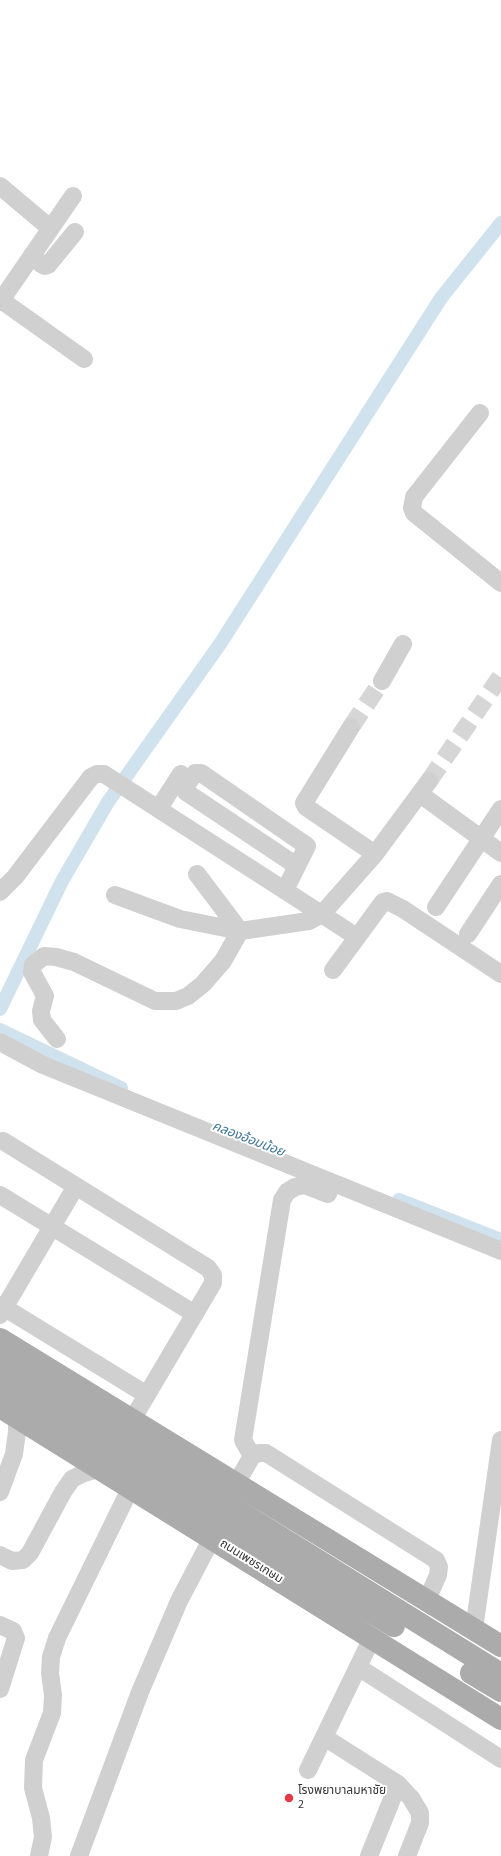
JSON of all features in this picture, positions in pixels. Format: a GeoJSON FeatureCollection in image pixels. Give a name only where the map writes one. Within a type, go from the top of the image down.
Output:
{"type":"FeatureCollection","features":[{"type":"Feature","properties":{"kind":"main road"},"geometry":{"type":"LineString","coordinates":[[0,1339],[501,1646]]}},
{"type":"Feature","properties":{"kind":"main road","name":"ถนนเพชรเกษม"},"geometry":{"type":"LineString","coordinates":[[0,1362],[452,1653],[501,1691]]}},
{"type":"Feature","properties":{"kind":"main road","name":"ถนนเพชรเกษม"},"geometry":{"type":"LineString","coordinates":[[0,1385],[452,1653],[501,1674]]}},
{"type":"Feature","properties":{"kind":"main road","name":"ถนนเพชรเกษม"},"geometry":{"type":"LineString","coordinates":[[9,1412],[501,1719]]}},
{"type":"Feature","properties":{"kind":"street"},"geometry":{"type":"LineString","coordinates":[[0,186],[50,228]]}},
{"type":"Feature","properties":{"kind":"street"},"geometry":{"type":"LineString","coordinates":[[73,196],[32,255],[2,293],[84,359]]}},
{"type":"Feature","properties":{"kind":"street"},"geometry":{"type":"LineString","coordinates":[[32,255],[41,264],[45,266],[48,265],[74,232]]}},
{"type":"Feature","properties":{"kind":"street"},"geometry":{"type":"LineString","coordinates":[[480,413],[414,497],[412,508],[414,513],[501,583]]}},
{"type":"Feature","properties":{"kind":"street"},"geometry":{"type":"LineString","coordinates":[[382,681],[403,644]]}},
{"type":"Feature","properties":{"kind":"street"},"geometry":{"type":"LineString","coordinates":[[351,727],[304,803],[306,807],[375,854]]}},
{"type":"Feature","properties":{"kind":"street"},"geometry":{"type":"LineString","coordinates":[[285,890],[307,846],[201,774],[195,773],[186,786],[186,792],[296,866]]}},
{"type":"Feature","properties":{"kind":"street"},"geometry":{"type":"LineString","coordinates":[[0,892],[15,877],[91,777],[97,774],[104,774],[159,808],[357,937]]}},
{"type":"Feature","properties":{"kind":"street"},"geometry":{"type":"LineString","coordinates":[[159,808],[181,774]]}},
{"type":"Feature","properties":{"kind":"street"},"geometry":{"type":"LineString","coordinates":[[115,895],[180,919],[240,931],[308,921],[322,914],[375,854],[424,788],[481,838],[501,853]]}},
{"type":"Feature","properties":{"kind":"street"},"geometry":{"type":"LineString","coordinates":[[436,907],[501,809]]}},
{"type":"Feature","properties":{"kind":"street"},"geometry":{"type":"LineString","coordinates":[[197,874],[240,931]]}},
{"type":"Feature","properties":{"kind":"street"},"geometry":{"type":"LineString","coordinates":[[468,934],[501,884]]}},
{"type":"Feature","properties":{"kind":"street"},"geometry":{"type":"LineString","coordinates":[[333,970],[383,902],[387,901],[403,909],[501,974]]}},
{"type":"Feature","properties":{"kind":"street"},"geometry":{"type":"LineString","coordinates":[[57,1039],[42,1020],[41,1011],[45,996],[44,991],[32,972],[32,965],[44,956],[56,957],[74,962],[155,1001],[176,1001],[188,996],[203,984],[223,961],[240,931]]}},
{"type":"Feature","properties":{"kind":"street"},"geometry":{"type":"LineString","coordinates":[[0,1042],[43,1065],[501,1252]]}},
{"type":"Feature","properties":{"kind":"street"},"geometry":{"type":"LineString","coordinates":[[2,1141],[208,1268],[213,1275],[213,1283],[132,1420]]}},
{"type":"Feature","properties":{"kind":"street"},"geometry":{"type":"LineString","coordinates":[[252,1456],[243,1440],[282,1200],[287,1192],[295,1187],[305,1185],[450,1244]]}},
{"type":"Feature","properties":{"kind":"street"},"geometry":{"type":"LineString","coordinates":[[76,1186],[1,1309],[147,1395]]}},
{"type":"Feature","properties":{"kind":"street"},"geometry":{"type":"LineString","coordinates":[[0,1195],[195,1314]]}},
{"type":"Feature","properties":{"kind":"street"},"geometry":{"type":"LineString","coordinates":[[0,1492],[14,1454],[17,1432],[9,1412]]}},
{"type":"Feature","properties":{"kind":"street"},"geometry":{"type":"LineString","coordinates":[[474,1629],[498,1484],[501,1440]]}},
{"type":"Feature","properties":{"kind":"street"},"geometry":{"type":"LineString","coordinates":[[236,1484],[252,1456],[259,1453],[266,1453],[436,1560],[439,1567],[438,1575],[427,1600]]}},
{"type":"Feature","properties":{"kind":"street"},"geometry":{"type":"LineString","coordinates":[[0,1555],[12,1561],[23,1560],[30,1554],[63,1492],[72,1479],[84,1473],[101,1468]]}},
{"type":"Feature","properties":{"kind":"street"},"geometry":{"type":"LineString","coordinates":[[39,1856],[42,1837],[41,1818],[33,1788],[34,1760],[52,1713],[53,1695],[50,1674],[51,1657],[57,1638],[131,1487]]}},
{"type":"Feature","properties":{"kind":"street"},"geometry":{"type":"LineString","coordinates":[[80,1856],[140,1692],[180,1601],[212,1538]]}},
{"type":"Feature","properties":{"kind":"street"},"geometry":{"type":"LineString","coordinates":[[0,1625],[14,1631],[16,1638],[0,1689]]}},
{"type":"Feature","properties":{"kind":"street"},"geometry":{"type":"LineString","coordinates":[[308,1770],[372,1638]]}},
{"type":"Feature","properties":{"kind":"street"},"geometry":{"type":"LineString","coordinates":[[358,1668],[501,1759]]}},
{"type":"Feature","properties":{"kind":"street"},"geometry":{"type":"LineString","coordinates":[[324,1738],[398,1784],[411,1798],[420,1813],[420,1823],[407,1856]]}},
{"type":"Feature","properties":{"kind":"street"},"geometry":{"type":"LineString","coordinates":[[369,1856],[398,1784]]}},
{"type":"Feature","properties":{"kind":"waterway"},"geometry":{"type":"LineString","coordinates":[[0,1009],[62,881],[108,802],[220,644],[441,298],[501,223]]}},
{"type":"Feature","properties":{"kind":"waterway","name":"คลองอ้อมน้อย"},"geometry":{"type":"LineString","coordinates":[[0,1030],[121,1088]]}},
{"type":"Feature","properties":{"kind":"waterway","name":"คลองอ้อมน้อย"},"geometry":{"type":"LineString","coordinates":[[399,1200],[501,1240]]}},
{"type":"Feature","properties":{"kind":"tunnel"},"geometry":{"type":"LineString","coordinates":[[429,781],[501,676]]}},
{"type":"Feature","properties":{"kind":"tunnel"},"geometry":{"type":"LineString","coordinates":[[351,727],[382,681]]}},
{"type":"Feature","properties":{"kind":"place","name":"โรงพยาบาลมหาชัย 2"},"geometry":{"type":"Point","coordinates":[289,1798]}}]}
